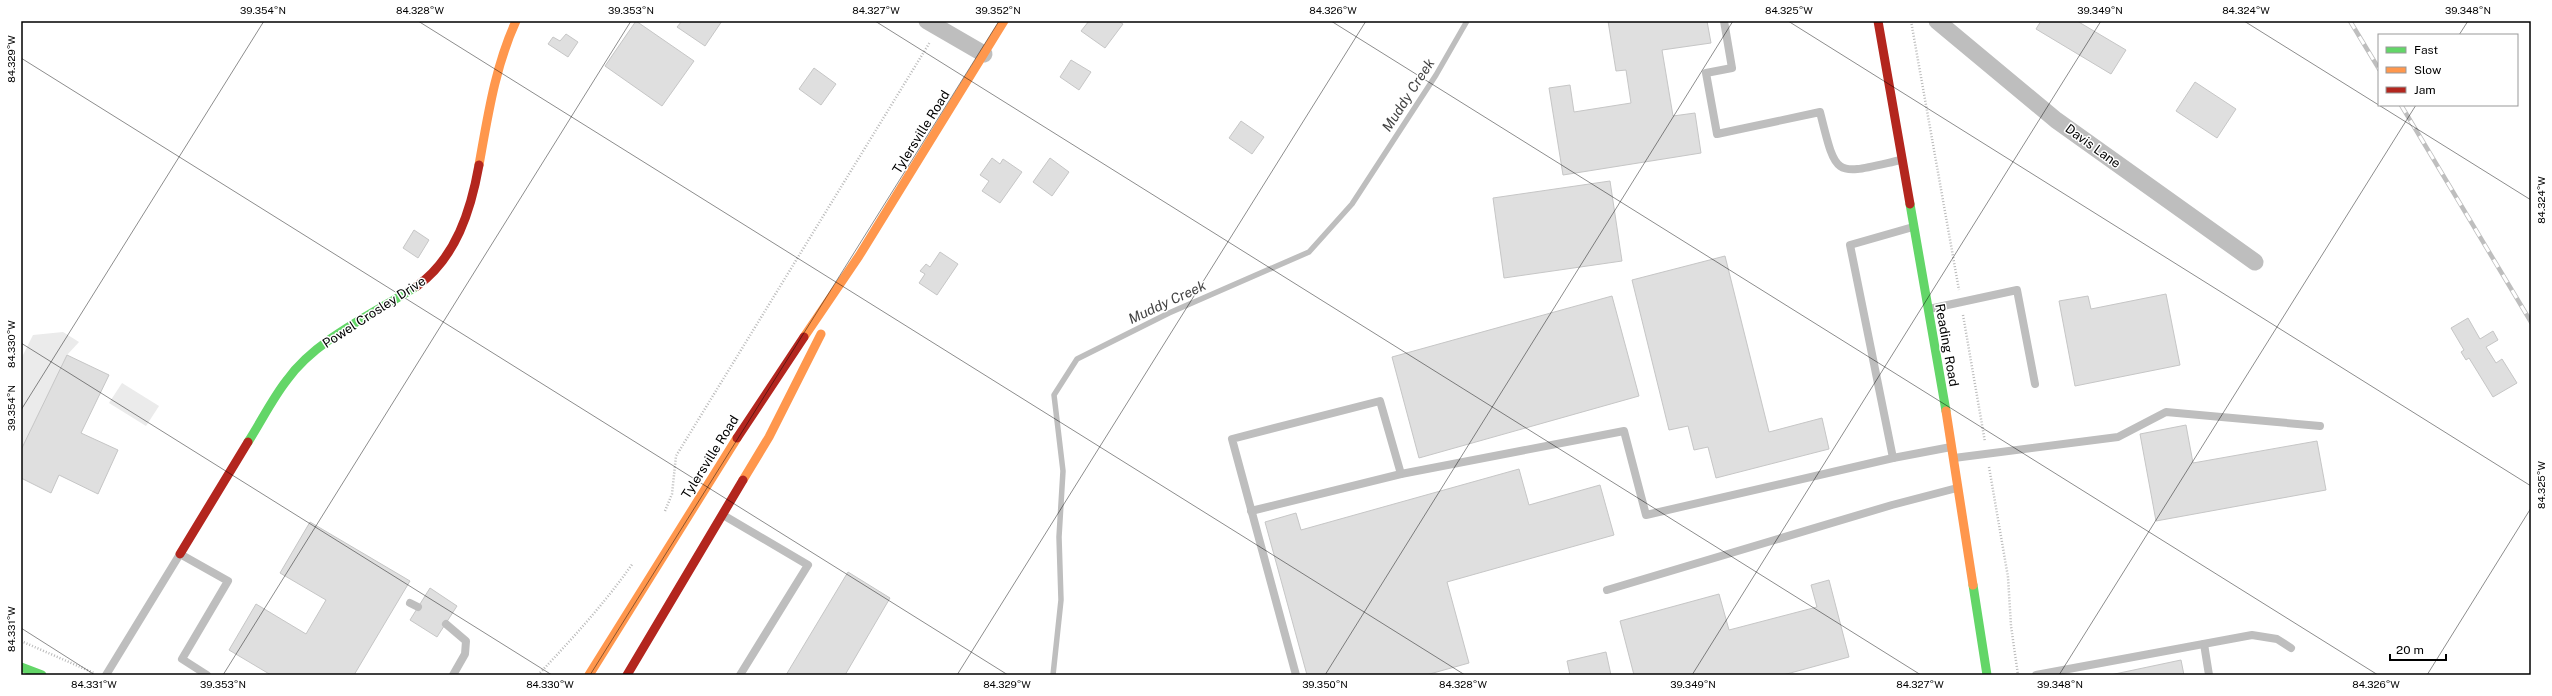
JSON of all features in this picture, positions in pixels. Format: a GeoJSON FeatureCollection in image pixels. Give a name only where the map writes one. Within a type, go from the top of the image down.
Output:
{"type":"FeatureCollection","features":[{"type":"Feature","properties":{"kind":"main road","name":"Powel Crosley Drive"},"geometry":{"type":"LineString","coordinates":[[180,554],[287,380],[306,358],[334,338],[421,283],[439,267],[454,242],[469,210],[496,69],[509,33],[516,21]]}},
{"type":"Feature","properties":{"kind":"main road","name":"Reading Road"},"geometry":{"type":"LineString","coordinates":[[1878,21],[1954,458],[1987,675]]}},
{"type":"Feature","properties":{"kind":"main road","name":"Tylersville Road"},"geometry":{"type":"LineString","coordinates":[[589,675],[746,423],[859,256],[984,54],[1002,22]]}},
{"type":"Feature","properties":{"kind":"main road","name":"Tylersville Road"},"geometry":{"type":"LineString","coordinates":[[627,675],[769,437],[859,256]]}},
{"type":"Feature","properties":{"kind":"main road"},"geometry":{"type":"LineString","coordinates":[[21,667],[42,675]]}},
{"type":"Feature","properties":{"kind":"street"},"geometry":{"type":"LineString","coordinates":[[927,21],[984,54]]}},
{"type":"Feature","properties":{"kind":"street","name":"Davis Lane"},"geometry":{"type":"LineString","coordinates":[[1937,21],[2056,120],[2255,262]]}},
{"type":"Feature","properties":{"kind":"lane"},"geometry":{"type":"LineString","coordinates":[[1724,21],[1732,68],[1706,73],[1717,134],[1820,112],[1830,155],[1844,170],[1853,171],[1902,160]]}},
{"type":"Feature","properties":{"kind":"lane"},"geometry":{"type":"LineString","coordinates":[[1893,458],[1850,245],[1913,227]]}},
{"type":"Feature","properties":{"kind":"lane"},"geometry":{"type":"LineString","coordinates":[[1928,309],[2017,290],[2036,384]]}},
{"type":"Feature","properties":{"kind":"lane"},"geometry":{"type":"LineString","coordinates":[[1296,675],[1232,439],[1380,401],[1401,474]]}},
{"type":"Feature","properties":{"kind":"lane"},"geometry":{"type":"LineString","coordinates":[[1954,458],[2118,437],[2166,412],[2320,426]]}},
{"type":"Feature","properties":{"kind":"lane"},"geometry":{"type":"LineString","coordinates":[[1251,511],[1401,474],[1624,431],[1646,514],[1893,458],[1952,447]]}},
{"type":"Feature","properties":{"kind":"lane"},"geometry":{"type":"LineString","coordinates":[[1607,590],[1892,505],[1958,488]]}},
{"type":"Feature","properties":{"kind":"lane"},"geometry":{"type":"LineString","coordinates":[[723,514],[808,565],[740,675]]}},
{"type":"Feature","properties":{"kind":"lane"},"geometry":{"type":"LineString","coordinates":[[106,675],[180,554],[228,581],[182,659],[207,675]]}},
{"type":"Feature","properties":{"kind":"lane"},"geometry":{"type":"LineString","coordinates":[[410,603],[418,607]]}},
{"type":"Feature","properties":{"kind":"lane"},"geometry":{"type":"LineString","coordinates":[[446,624],[466,641],[466,654],[453,675]]}},
{"type":"Feature","properties":{"kind":"lane"},"geometry":{"type":"LineString","coordinates":[[2036,675],[2050,674],[2252,636],[2277,639],[2291,648]]}},
{"type":"Feature","properties":{"kind":"lane"},"geometry":{"type":"LineString","coordinates":[[2204,644],[2209,675]]}},
{"type":"Feature","properties":{"kind":"path"},"geometry":{"type":"LineString","coordinates":[[1911,21],[2008,577],[2011,626],[2018,675]]}},
{"type":"Feature","properties":{"kind":"path"},"geometry":{"type":"LineString","coordinates":[[664,516],[672,494],[676,456],[932,38]]}},
{"type":"Feature","properties":{"kind":"path"},"geometry":{"type":"LineString","coordinates":[[538,675],[564,649],[605,600],[634,562]]}},
{"type":"Feature","properties":{"kind":"path"},"geometry":{"type":"LineString","coordinates":[[21,641],[55,654],[97,675]]}},
{"type":"Feature","properties":{"kind":"shaded area"},"geometry":{"type":"Polygon","coordinates":[[[63,332],[79,342],[67,355],[21,450],[21,359],[33,335],[63,332]]]}},
{"type":"Feature","properties":{"kind":"shaded area"},"geometry":{"type":"Polygon","coordinates":[[[122,383],[159,406],[146,426],[109,403],[122,383]]]}},
{"type":"Feature","properties":{"kind":"building"},"geometry":{"type":"Polygon","coordinates":[[[636,21],[694,61],[662,106],[605,66],[636,21]]]}},
{"type":"Feature","properties":{"kind":"building"},"geometry":{"type":"Polygon","coordinates":[[[682,21],[722,21],[705,46],[677,27],[682,21]]]}},
{"type":"Feature","properties":{"kind":"building"},"geometry":{"type":"Polygon","coordinates":[[[1089,21],[1118,21],[1123,24],[1105,48],[1081,31],[1089,21]]]}},
{"type":"Feature","properties":{"kind":"building"},"geometry":{"type":"Polygon","coordinates":[[[1608,21],[1707,21],[1711,43],[1662,50],[1673,116],[1695,113],[1701,153],[1563,175],[1549,88],[1570,85],[1574,112],[1631,103],[1626,70],[1616,71],[1608,21]]]}},
{"type":"Feature","properties":{"kind":"building"},"geometry":{"type":"Polygon","coordinates":[[[2041,21],[2077,21],[2126,50],[2111,74],[2036,29],[2041,21]]]}},
{"type":"Feature","properties":{"kind":"building"},"geometry":{"type":"Polygon","coordinates":[[[566,34],[578,42],[568,57],[548,44],[553,37],[560,41],[566,34]]]}},
{"type":"Feature","properties":{"kind":"building"},"geometry":{"type":"Polygon","coordinates":[[[1071,60],[1091,72],[1079,90],[1060,77],[1071,60]]]}},
{"type":"Feature","properties":{"kind":"building"},"geometry":{"type":"Polygon","coordinates":[[[814,68],[836,84],[821,105],[799,89],[814,68]]]}},
{"type":"Feature","properties":{"kind":"building"},"geometry":{"type":"Polygon","coordinates":[[[2195,82],[2236,109],[2217,138],[2176,111],[2195,82]]]}},
{"type":"Feature","properties":{"kind":"building"},"geometry":{"type":"Polygon","coordinates":[[[1241,121],[1264,137],[1252,154],[1229,138],[1241,121]]]}},
{"type":"Feature","properties":{"kind":"building"},"geometry":{"type":"Polygon","coordinates":[[[992,158],[1000,164],[1003,159],[1022,172],[1000,203],[982,191],[989,181],[980,175],[992,158]]]}},
{"type":"Feature","properties":{"kind":"building"},"geometry":{"type":"Polygon","coordinates":[[[1050,158],[1069,172],[1052,196],[1033,182],[1050,158]]]}},
{"type":"Feature","properties":{"kind":"building"},"geometry":{"type":"Polygon","coordinates":[[[1610,181],[1622,261],[1504,278],[1493,198],[1610,181]]]}},
{"type":"Feature","properties":{"kind":"building"},"geometry":{"type":"Polygon","coordinates":[[[414,230],[429,240],[418,258],[403,248],[414,230]]]}},
{"type":"Feature","properties":{"kind":"building"},"geometry":{"type":"Polygon","coordinates":[[[940,252],[958,264],[937,295],[919,283],[925,274],[920,271],[926,264],[930,267],[940,252]]]}},
{"type":"Feature","properties":{"kind":"building"},"geometry":{"type":"Polygon","coordinates":[[[1725,256],[1769,432],[1822,418],[1829,449],[1716,478],[1708,447],[1694,450],[1688,426],[1669,430],[1632,280],[1725,256]]]}},
{"type":"Feature","properties":{"kind":"building"},"geometry":{"type":"Polygon","coordinates":[[[2166,294],[2180,365],[2075,386],[2059,301],[2088,296],[2091,309],[2166,294]]]}},
{"type":"Feature","properties":{"kind":"building"},"geometry":{"type":"Polygon","coordinates":[[[1612,296],[1639,396],[1419,458],[1392,357],[1612,296]]]}},
{"type":"Feature","properties":{"kind":"building"},"geometry":{"type":"Polygon","coordinates":[[[2468,318],[2480,339],[2493,331],[2498,340],[2486,347],[2496,363],[2502,359],[2517,383],[2493,397],[2469,358],[2466,360],[2461,352],[2464,350],[2451,328],[2468,318]]]}},
{"type":"Feature","properties":{"kind":"building"},"geometry":{"type":"Polygon","coordinates":[[[67,355],[109,375],[81,433],[118,450],[98,494],[59,475],[51,493],[21,478],[21,450],[67,355]]]}},
{"type":"Feature","properties":{"kind":"building"},"geometry":{"type":"Polygon","coordinates":[[[2186,425],[2193,463],[2317,441],[2326,490],[2156,521],[2140,434],[2186,425]]]}},
{"type":"Feature","properties":{"kind":"building"},"geometry":{"type":"Polygon","coordinates":[[[1519,469],[1529,505],[1600,485],[1614,535],[1447,582],[1469,663],[1426,675],[1307,675],[1265,522],[1296,513],[1301,530],[1519,469]]]}},
{"type":"Feature","properties":{"kind":"building"},"geometry":{"type":"Polygon","coordinates":[[[310,522],[410,581],[354,675],[271,675],[229,650],[256,604],[306,634],[326,600],[280,573],[310,522]]]}},
{"type":"Feature","properties":{"kind":"building"},"geometry":{"type":"Polygon","coordinates":[[[848,572],[890,598],[845,675],[786,675],[848,572]]]}},
{"type":"Feature","properties":{"kind":"building"},"geometry":{"type":"Polygon","coordinates":[[[1829,580],[1849,657],[1783,675],[1634,675],[1620,621],[1719,594],[1729,630],[1817,607],[1811,585],[1829,580]]]}},
{"type":"Feature","properties":{"kind":"building"},"geometry":{"type":"Polygon","coordinates":[[[430,588],[457,606],[437,637],[410,620],[430,588]]]}},
{"type":"Feature","properties":{"kind":"building"},"geometry":{"type":"Polygon","coordinates":[[[1606,652],[1611,675],[1570,675],[1567,661],[1606,652]]]}},
{"type":"Feature","properties":{"kind":"building"},"geometry":{"type":"Polygon","coordinates":[[[2181,660],[2184,675],[2110,675],[2181,660]]]}},
{"type":"Feature","properties":{"kind":"waterway","name":"Muddy Creek"},"geometry":{"type":"LineString","coordinates":[[1053,675],[1061,600],[1059,537],[1063,471],[1054,395],[1077,359],[1169,313],[1309,252],[1352,204],[1436,75],[1467,21]]}},
{"type":"Feature","properties":{"kind":"railway"},"geometry":{"type":"LineString","coordinates":[[2350,21],[2378,67]]}},
{"type":"Feature","properties":{"kind":"railway"},"geometry":{"type":"LineString","coordinates":[[2402,106],[2531,322]]}},
{"type":"Feature","properties":{"kind":"traffic: fast"},"geometry":{"type":"LineString","coordinates":[[1910,204],[1946,411]]}},
{"type":"Feature","properties":{"kind":"traffic: fast"},"geometry":{"type":"LineString","coordinates":[[248,442],[271,403],[299,365],[330,339],[417,286]]}},
{"type":"Feature","properties":{"kind":"traffic: fast"},"geometry":{"type":"LineString","coordinates":[[1973,585],[1987,675]]}},
{"type":"Feature","properties":{"kind":"traffic: fast"},"geometry":{"type":"LineString","coordinates":[[21,667],[42,675]]}},
{"type":"Feature","properties":{"kind":"traffic: slow"},"geometry":{"type":"LineString","coordinates":[[479,165],[497,74],[516,21]]}},
{"type":"Feature","properties":{"kind":"traffic: slow"},"geometry":{"type":"LineString","coordinates":[[804,337],[859,256],[1004,21]]}},
{"type":"Feature","properties":{"kind":"traffic: slow"},"geometry":{"type":"LineString","coordinates":[[743,480],[769,437],[821,334]]}},
{"type":"Feature","properties":{"kind":"traffic: slow"},"geometry":{"type":"LineString","coordinates":[[1946,411],[1973,585]]}},
{"type":"Feature","properties":{"kind":"traffic: slow"},"geometry":{"type":"LineString","coordinates":[[589,675],[737,438]]}},
{"type":"Feature","properties":{"kind":"traffic: jam"},"geometry":{"type":"LineString","coordinates":[[1878,21],[1910,204]]}},
{"type":"Feature","properties":{"kind":"traffic: jam"},"geometry":{"type":"LineString","coordinates":[[417,286],[431,275],[442,262],[460,232],[476,182],[479,165]]}},
{"type":"Feature","properties":{"kind":"traffic: jam"},"geometry":{"type":"LineString","coordinates":[[737,438],[804,337]]}},
{"type":"Feature","properties":{"kind":"traffic: jam"},"geometry":{"type":"LineString","coordinates":[[180,554],[248,442]]}},
{"type":"Feature","properties":{"kind":"traffic: jam"},"geometry":{"type":"LineString","coordinates":[[627,675],[743,480]]}}]}
